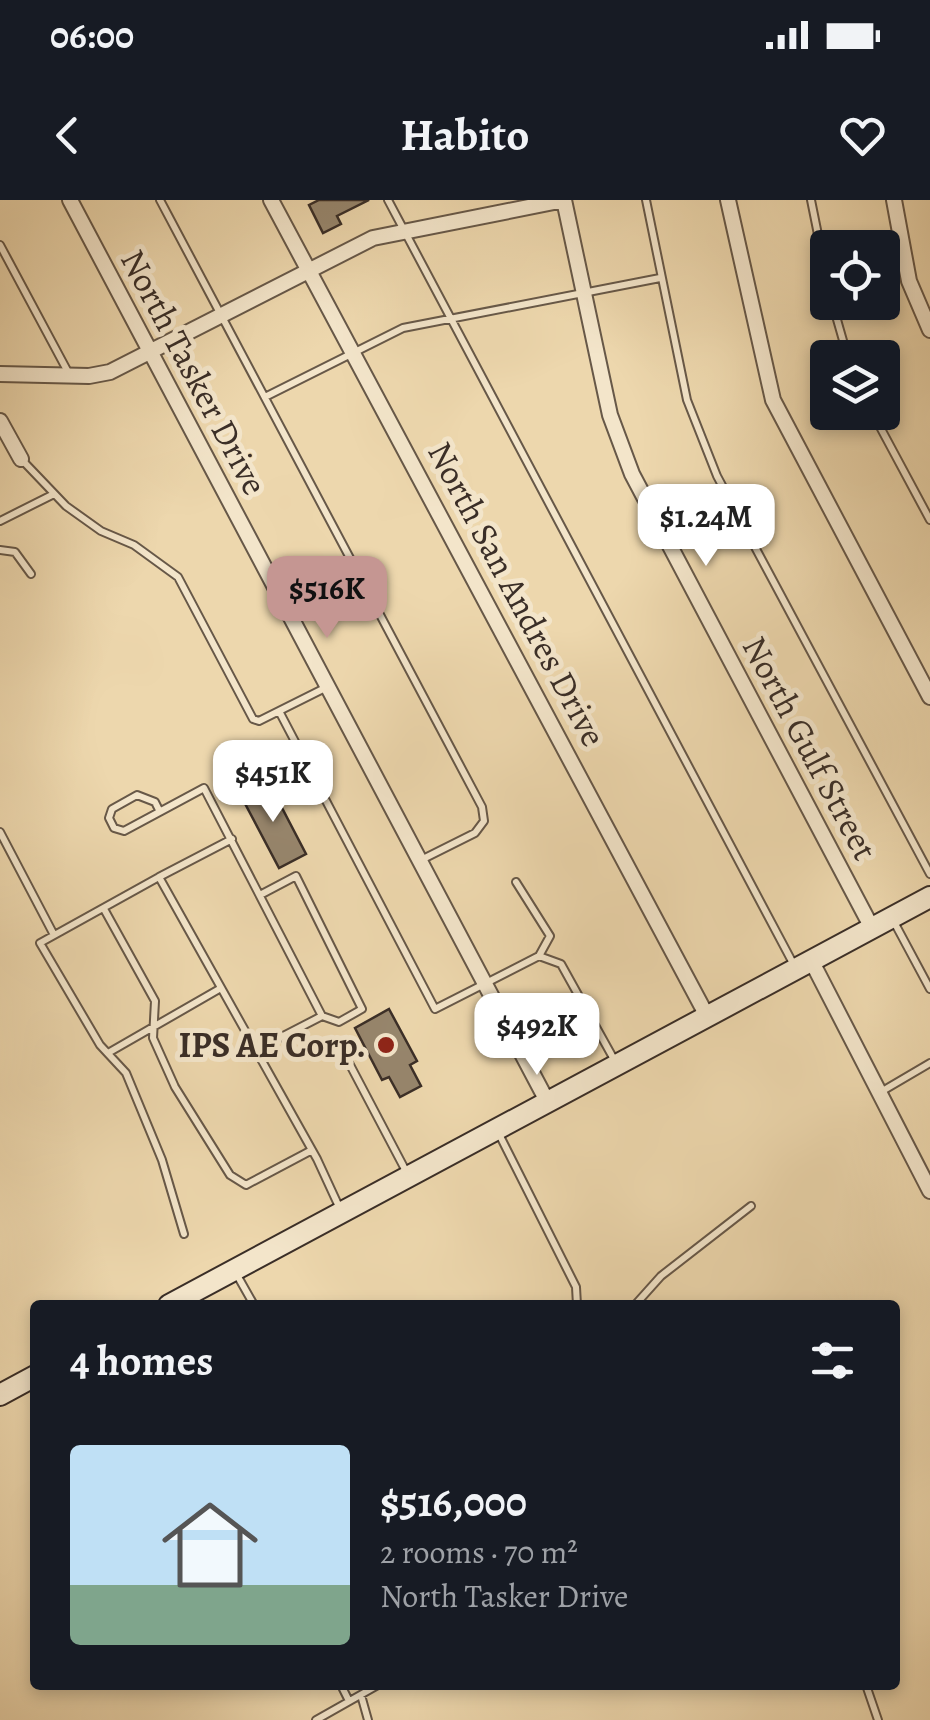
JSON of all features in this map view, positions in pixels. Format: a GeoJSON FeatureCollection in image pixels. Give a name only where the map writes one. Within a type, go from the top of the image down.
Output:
{"type":"FeatureCollection","features":[{"type":"Feature","properties":{"kind":"main road"},"geometry":{"type":"LineString","coordinates":[[177,1300],[930,898]]}},
{"type":"Feature","properties":{"kind":"main road"},"geometry":{"type":"LineString","coordinates":[[0,1395],[30,1379]]}},
{"type":"Feature","properties":{"kind":"street","name":"North Tasker Drive"},"geometry":{"type":"LineString","coordinates":[[70,200],[547,1101]]}},
{"type":"Feature","properties":{"kind":"street","name":"North San Andres Drive"},"geometry":{"type":"LineString","coordinates":[[272,200],[707,1016]]}},
{"type":"Feature","properties":{"kind":"street"},"geometry":{"type":"LineString","coordinates":[[0,374],[110,372],[152,354],[344,250],[404,230],[564,200]]}},
{"type":"Feature","properties":{"kind":"street","name":"North Gulf Street"},"geometry":{"type":"LineString","coordinates":[[564,200],[610,414],[632,474],[872,928]]}},
{"type":"Feature","properties":{"kind":"street"},"geometry":{"type":"LineString","coordinates":[[728,200],[773,400],[930,697]]}},
{"type":"Feature","properties":{"kind":"street"},"geometry":{"type":"LineString","coordinates":[[894,200],[909,281],[930,330]]}},
{"type":"Feature","properties":{"kind":"street"},"geometry":{"type":"LineString","coordinates":[[0,420],[20,458]]}},
{"type":"Feature","properties":{"kind":"street"},"geometry":{"type":"LineString","coordinates":[[804,964],[930,1192]]}},
{"type":"Feature","properties":{"kind":"lane"},"geometry":{"type":"LineString","coordinates":[[160,200],[482,807],[484,821],[475,833],[419,861]]}},
{"type":"Feature","properties":{"kind":"lane"},"geometry":{"type":"LineString","coordinates":[[388,200],[804,964]]}},
{"type":"Feature","properties":{"kind":"lane"},"geometry":{"type":"LineString","coordinates":[[646,200],[687,400],[717,476],[930,874]]}},
{"type":"Feature","properties":{"kind":"lane"},"geometry":{"type":"LineString","coordinates":[[811,200],[817,230]]}},
{"type":"Feature","properties":{"kind":"lane"},"geometry":{"type":"LineString","coordinates":[[0,245],[69,375]]}},
{"type":"Feature","properties":{"kind":"lane"},"geometry":{"type":"LineString","coordinates":[[265,397],[403,328],[660,278]]}},
{"type":"Feature","properties":{"kind":"lane"},"geometry":{"type":"LineString","coordinates":[[882,430],[930,520]]}},
{"type":"Feature","properties":{"kind":"lane"},"geometry":{"type":"LineString","coordinates":[[20,458],[54,494],[102,531],[134,545],[178,577],[252,719],[259,722],[326,687]]}},
{"type":"Feature","properties":{"kind":"lane"},"geometry":{"type":"LineString","coordinates":[[0,521],[54,494]]}},
{"type":"Feature","properties":{"kind":"lane"},"geometry":{"type":"LineString","coordinates":[[0,550],[15,552],[31,574]]}},
{"type":"Feature","properties":{"kind":"lane"},"geometry":{"type":"LineString","coordinates":[[280,711],[435,1009],[539,956],[550,936],[516,882]]}},
{"type":"Feature","properties":{"kind":"lane"},"geometry":{"type":"LineString","coordinates":[[159,810],[154,802],[138,796],[112,809],[109,818],[114,828],[124,831],[204,788],[322,1016],[339,1022],[362,1009],[296,876],[260,895]]}},
{"type":"Feature","properties":{"kind":"lane"},"geometry":{"type":"LineString","coordinates":[[0,832],[54,936]]}},
{"type":"Feature","properties":{"kind":"lane"},"geometry":{"type":"LineString","coordinates":[[184,1234],[162,1160],[126,1073],[108,1053],[40,943],[232,840]]}},
{"type":"Feature","properties":{"kind":"lane"},"geometry":{"type":"LineString","coordinates":[[159,878],[312,1150],[341,1212]]}},
{"type":"Feature","properties":{"kind":"lane"},"geometry":{"type":"LineString","coordinates":[[103,908],[156,1001],[153,1038],[176,1087],[230,1175],[246,1184],[312,1150]]}},
{"type":"Feature","properties":{"kind":"lane"},"geometry":{"type":"LineString","coordinates":[[892,918],[930,989]]}},
{"type":"Feature","properties":{"kind":"lane"},"geometry":{"type":"LineString","coordinates":[[539,956],[561,964],[616,1064]]}},
{"type":"Feature","properties":{"kind":"lane"},"geometry":{"type":"LineString","coordinates":[[108,1053],[221,988]]}},
{"type":"Feature","properties":{"kind":"lane"},"geometry":{"type":"LineString","coordinates":[[256,1050],[322,1016]]}},
{"type":"Feature","properties":{"kind":"lane"},"geometry":{"type":"LineString","coordinates":[[338,1042],[408,1176]]}},
{"type":"Feature","properties":{"kind":"lane"},"geometry":{"type":"LineString","coordinates":[[878,1093],[930,1063]]}},
{"type":"Feature","properties":{"kind":"lane"},"geometry":{"type":"LineString","coordinates":[[496,1129],[576,1287],[577,1300]]}},
{"type":"Feature","properties":{"kind":"lane"},"geometry":{"type":"LineString","coordinates":[[640,1300],[661,1276],[751,1206]]}},
{"type":"Feature","properties":{"kind":"lane"},"geometry":{"type":"LineString","coordinates":[[234,1270],[251,1300]]}},
{"type":"Feature","properties":{"kind":"lane"},"geometry":{"type":"LineString","coordinates":[[644,1296],[647,1300]]}},
{"type":"Feature","properties":{"kind":"lane"},"geometry":{"type":"LineString","coordinates":[[343,1690],[349,1702]]}},
{"type":"Feature","properties":{"kind":"lane"},"geometry":{"type":"LineString","coordinates":[[316,1720],[331,1716],[370,1690]]}},
{"type":"Feature","properties":{"kind":"lane"},"geometry":{"type":"LineString","coordinates":[[868,1690],[878,1720]]}},
{"type":"Feature","properties":{"kind":"lane"},"geometry":{"type":"LineString","coordinates":[[361,1695],[368,1720]]}},
{"type":"Feature","properties":{"kind":"building"},"geometry":{"type":"Polygon","coordinates":[[[319,200],[369,200],[337,216],[341,224],[323,233],[309,205],[319,200]]]}},
{"type":"Feature","properties":{"kind":"building"},"geometry":{"type":"Polygon","coordinates":[[[268,781],[306,854],[279,868],[241,796],[268,781]]]}},
{"type":"Feature","properties":{"kind":"building","name":"IPS AE Corp."},"geometry":{"type":"Polygon","coordinates":[[[389,1009],[417,1061],[410,1065],[421,1086],[400,1097],[389,1077],[382,1080],[355,1028],[389,1009]]]}},
{"type":"Feature","properties":{"kind":"place","name":"IPS AE Corp."},"geometry":{"type":"Point","coordinates":[386,1045]}}]}
